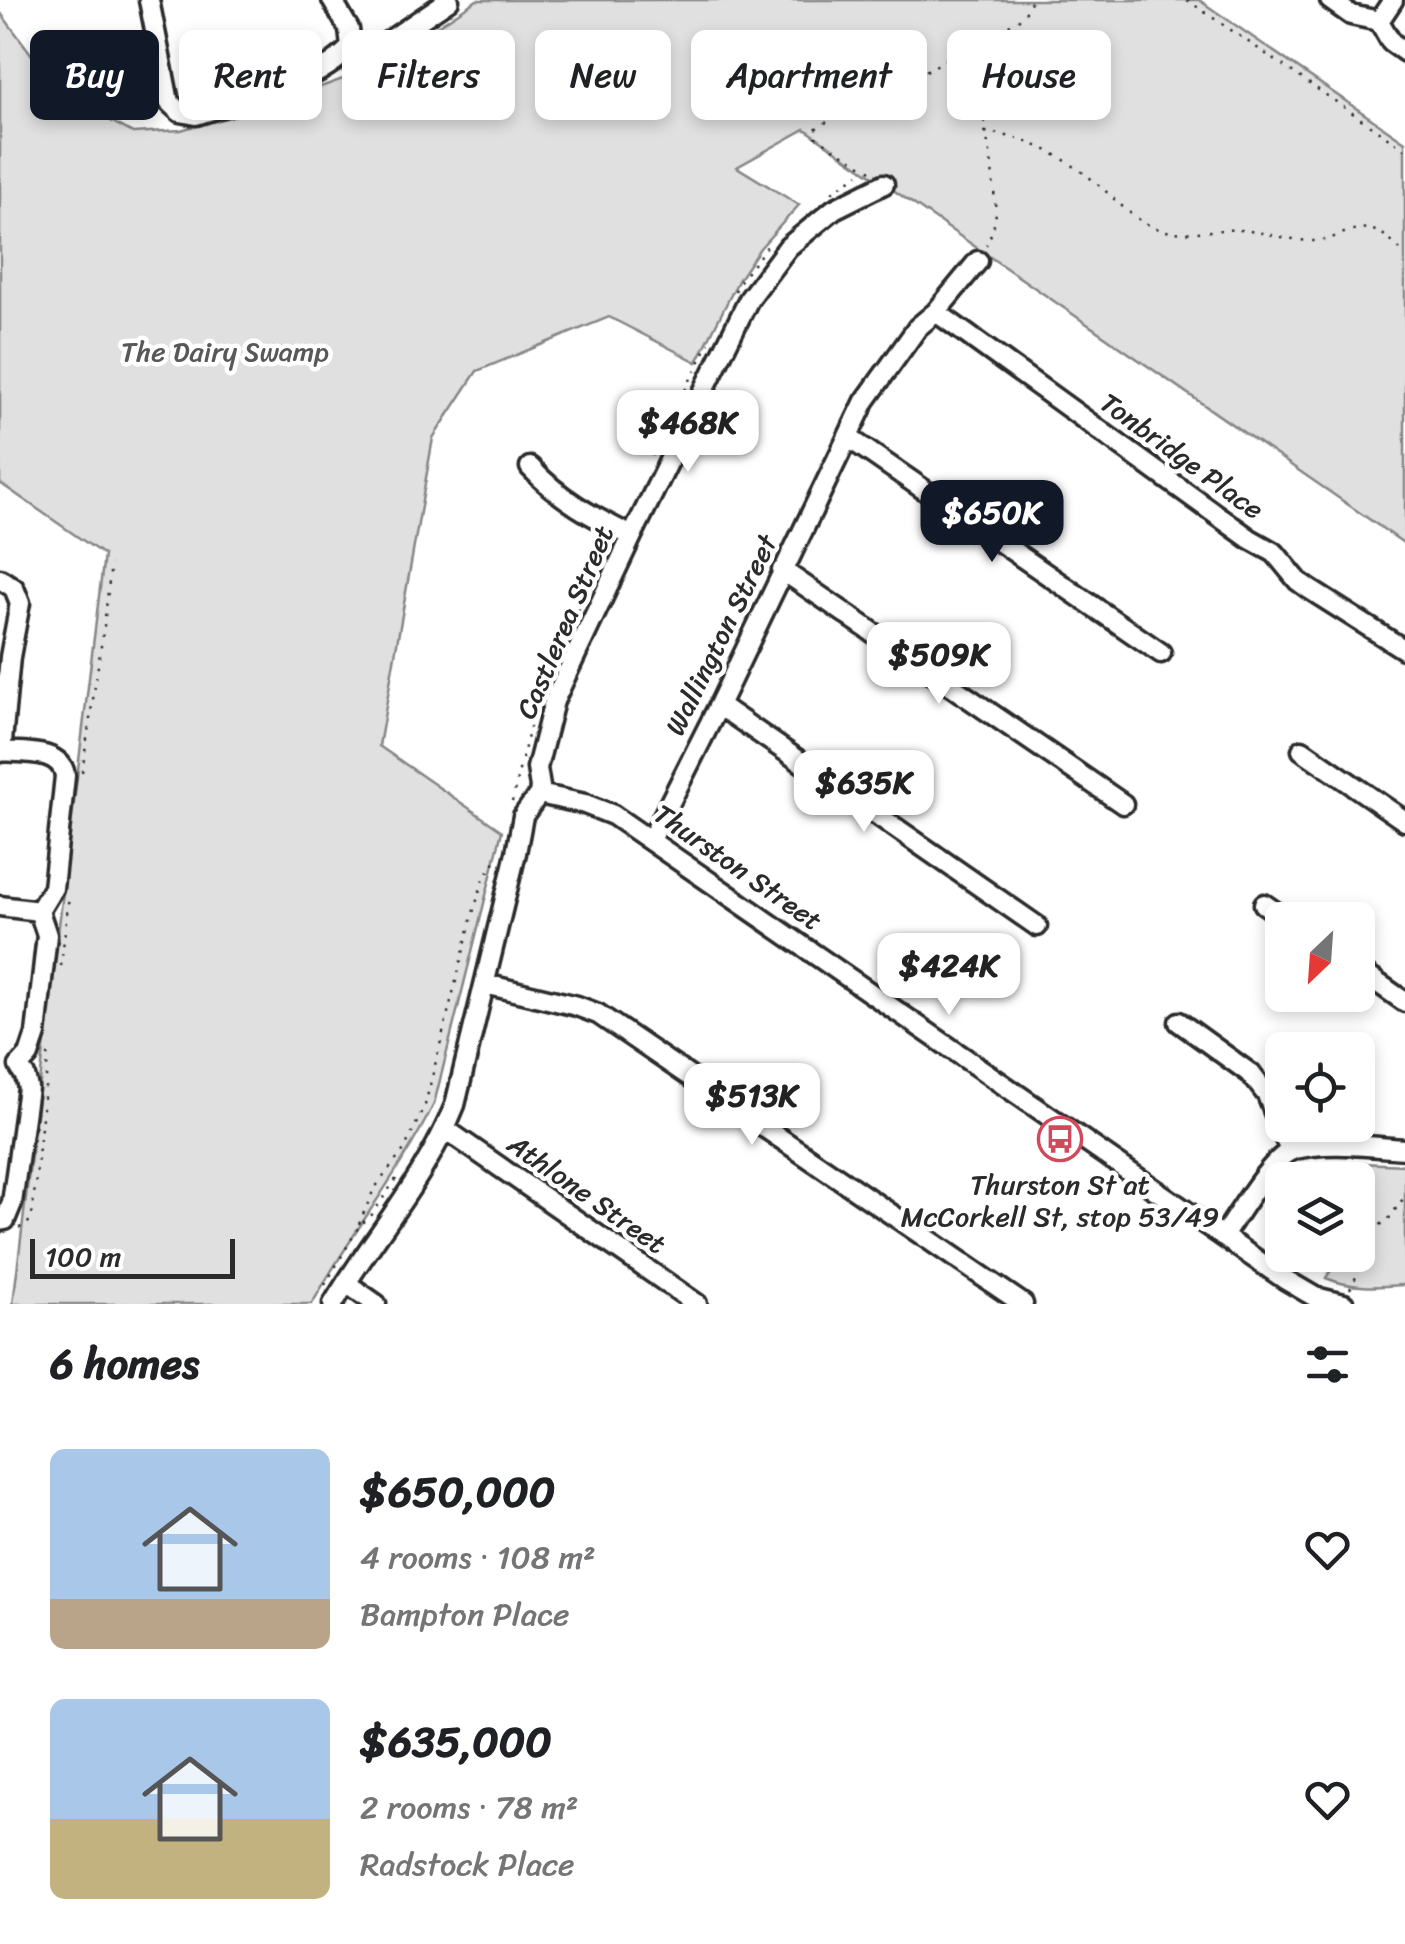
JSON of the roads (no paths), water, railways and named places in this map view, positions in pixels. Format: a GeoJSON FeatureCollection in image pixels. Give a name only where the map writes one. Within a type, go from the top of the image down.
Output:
{"type":"FeatureCollection","features":[{"type":"Feature","properties":{"kind":"street"},"geometry":{"type":"LineString","coordinates":[[148,0],[169,102],[180,112],[196,114],[294,84],[342,56]]}},
{"type":"Feature","properties":{"kind":"street"},"geometry":{"type":"LineString","coordinates":[[332,0],[349,30]]}},
{"type":"Feature","properties":{"kind":"street"},"geometry":{"type":"LineString","coordinates":[[405,30],[449,0]]}},
{"type":"Feature","properties":{"kind":"street"},"geometry":{"type":"LineString","coordinates":[[1330,0],[1352,15],[1379,21],[1391,42],[1405,52]]}},
{"type":"Feature","properties":{"kind":"street"},"geometry":{"type":"LineString","coordinates":[[1379,21],[1393,0]]}},
{"type":"Feature","properties":{"kind":"street","name":"Castlerea Street"},"geometry":{"type":"LineString","coordinates":[[328,1297],[346,1283],[425,1166],[445,1129],[455,1105],[485,984],[521,822],[539,794],[536,768],[554,701],[749,299],[788,247],[834,209],[884,184]]}},
{"type":"Feature","properties":{"kind":"street","name":"Wallington Street"},"geometry":{"type":"LineString","coordinates":[[650,840],[865,401],[918,328],[978,261]]}},
{"type":"Feature","properties":{"kind":"street","name":"Tonbridge Place"},"geometry":{"type":"LineString","coordinates":[[936,312],[1250,539],[1275,553],[1309,589],[1402,640]]}},
{"type":"Feature","properties":{"kind":"street"},"geometry":{"type":"LineString","coordinates":[[849,438],[1161,653]]}},
{"type":"Feature","properties":{"kind":"street"},"geometry":{"type":"LineString","coordinates":[[530,467],[548,487],[600,521],[632,536]]}},
{"type":"Feature","properties":{"kind":"street"},"geometry":{"type":"LineString","coordinates":[[782,570],[1124,804]]}},
{"type":"Feature","properties":{"kind":"street"},"geometry":{"type":"LineString","coordinates":[[0,578],[14,588],[20,603],[0,752],[48,756],[64,766],[54,888],[39,911]]}},
{"type":"Feature","properties":{"kind":"street"},"geometry":{"type":"LineString","coordinates":[[718,705],[1037,926]]}},
{"type":"Feature","properties":{"kind":"street"},"geometry":{"type":"LineString","coordinates":[[1302,750],[1405,821]]}},
{"type":"Feature","properties":{"kind":"street","name":"Thurston Street"},"geometry":{"type":"LineString","coordinates":[[539,794],[597,808],[650,840],[1286,1280],[1314,1297],[1338,1300]]}},
{"type":"Feature","properties":{"kind":"street"},"geometry":{"type":"LineString","coordinates":[[0,906],[39,911]]}},
{"type":"Feature","properties":{"kind":"street"},"geometry":{"type":"LineString","coordinates":[[2,1221],[12,1203],[28,1088],[25,1076],[9,1064],[29,1055],[36,1034],[47,936],[39,911]]}},
{"type":"Feature","properties":{"kind":"street"},"geometry":{"type":"LineString","coordinates":[[1375,981],[1405,1002]]}},
{"type":"Feature","properties":{"kind":"street"},"geometry":{"type":"LineString","coordinates":[[485,984],[598,1014],[1023,1304]]}},
{"type":"Feature","properties":{"kind":"street"},"geometry":{"type":"LineString","coordinates":[[1178,1022],[1251,1074],[1267,1095],[1290,1150]]}},
{"type":"Feature","properties":{"kind":"street","name":"Athlone Street"},"geometry":{"type":"LineString","coordinates":[[445,1129],[697,1304]]}},
{"type":"Feature","properties":{"kind":"street"},"geometry":{"type":"LineString","coordinates":[[1224,1236],[1270,1169],[1290,1150],[1328,1146],[1405,1149]]}},
{"type":"Feature","properties":{"kind":"street"},"geometry":{"type":"LineString","coordinates":[[346,1283],[376,1304]]}},
{"type":"Feature","properties":{"kind":"place","name":"Thurston St at McCorkell St, stop 53/49"},"geometry":{"type":"Point","coordinates":[1060,1139]}},
{"type":"Feature","properties":{"kind":"park label","name":"The Dairy Swamp"},"geometry":{"type":"Point","coordinates":[225,351]}}]}
